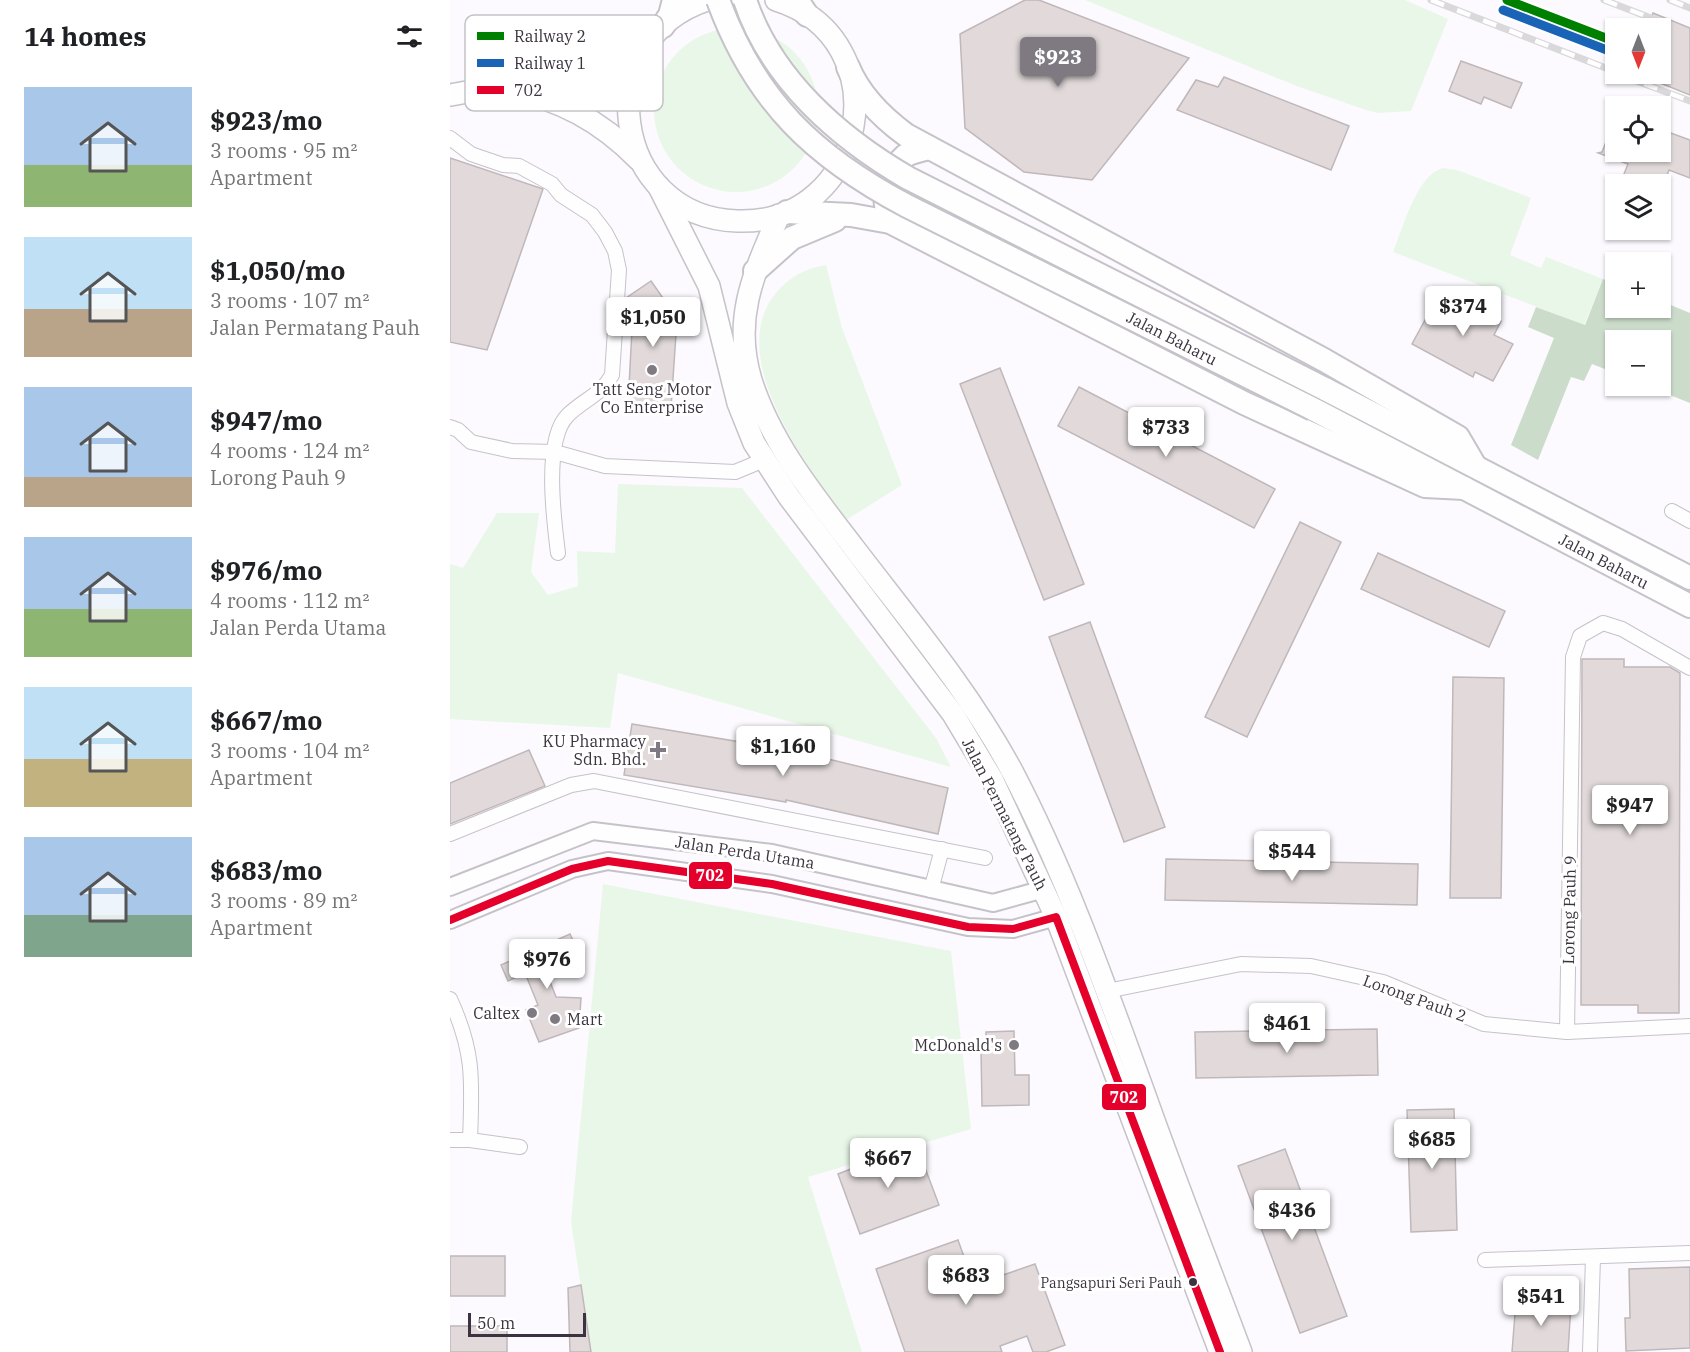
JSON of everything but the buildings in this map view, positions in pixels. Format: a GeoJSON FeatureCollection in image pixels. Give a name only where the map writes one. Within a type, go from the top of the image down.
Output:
{"type":"FeatureCollection","features":[{"type":"Feature","properties":{"kind":"highway"},"geometry":{"type":"LineString","coordinates":[[663,24],[670,15],[674,0]]}},
{"type":"Feature","properties":{"kind":"highway","name":"Jalan Baharu"},"geometry":{"type":"LineString","coordinates":[[718,0],[726,22],[756,78],[783,114],[811,144],[849,173],[907,206],[1313,409],[1690,606]]}},
{"type":"Feature","properties":{"kind":"highway","name":"Jalan Baharu"},"geometry":{"type":"LineString","coordinates":[[745,0],[757,29],[787,75],[824,117],[877,160],[908,178],[1325,388],[1690,578]]}},
{"type":"Feature","properties":{"kind":"highway"},"geometry":{"type":"LineString","coordinates":[[848,67],[853,79],[882,116],[906,135],[1324,360],[1458,438],[1475,466]]}},
{"type":"Feature","properties":{"kind":"highway"},"geometry":{"type":"LineString","coordinates":[[890,222],[883,196],[890,176],[906,155],[929,148]]}},
{"type":"Feature","properties":{"kind":"highway"},"geometry":{"type":"LineString","coordinates":[[783,214],[863,217],[890,222],[1244,403],[1425,486],[1464,488]]}},
{"type":"Feature","properties":{"kind":"highway"},"geometry":{"type":"LineString","coordinates":[[754,271],[792,238],[814,226],[838,219],[863,217]]}},
{"type":"Feature","properties":{"kind":"main road"},"geometry":{"type":"LineString","coordinates":[[663,27],[685,9],[707,0]]}},
{"type":"Feature","properties":{"kind":"main road"},"geometry":{"type":"LineString","coordinates":[[629,111],[630,135],[641,161],[659,187],[694,211],[722,220],[751,221],[783,214],[814,196],[825,185],[846,152],[856,114],[855,98],[848,67],[827,33],[802,7],[776,0]]}},
{"type":"Feature","properties":{"kind":"main road"},"geometry":{"type":"LineString","coordinates":[[450,95],[465,93]]}},
{"type":"Feature","properties":{"kind":"main road"},"geometry":{"type":"LineString","coordinates":[[575,111],[641,161]]}},
{"type":"Feature","properties":{"kind":"main road","name":"Jalan Permatang Pauh"},"geometry":{"type":"LineString","coordinates":[[659,187],[709,286],[738,403],[764,460],[953,714],[992,779],[1056,917],[1220,1352]]}},
{"type":"Feature","properties":{"kind":"main road","name":"Jalan Permatang Pauh"},"geometry":{"type":"LineString","coordinates":[[783,214],[754,271],[744,315],[747,361],[756,395],[786,454],[979,717],[1012,772],[1040,831],[1107,991],[1241,1352]]}},
{"type":"Feature","properties":{"kind":"street"},"geometry":{"type":"LineString","coordinates":[[450,138],[471,154],[503,165],[519,166],[552,184],[561,195],[592,215],[615,250],[619,270],[612,375],[604,388],[567,415],[558,435],[551,496],[558,553]]}},
{"type":"Feature","properties":{"kind":"street"},"geometry":{"type":"LineString","coordinates":[[450,428],[458,430],[471,442],[512,451],[555,452],[605,466],[724,472],[747,470],[764,460]]}},
{"type":"Feature","properties":{"kind":"street"},"geometry":{"type":"LineString","coordinates":[[1672,511],[1690,521]]}},
{"type":"Feature","properties":{"kind":"street","name":"Lorong Pauh 9"},"geometry":{"type":"LineString","coordinates":[[1567,1032],[1573,657],[1580,636],[1603,623],[1622,629],[1690,668]]}},
{"type":"Feature","properties":{"kind":"street"},"geometry":{"type":"LineString","coordinates":[[450,834],[571,785],[594,781],[985,858]]}},
{"type":"Feature","properties":{"kind":"street","name":"Jalan Perda Utama"},"geometry":{"type":"LineString","coordinates":[[450,887],[593,831],[772,853],[993,903],[1044,889]]}},
{"type":"Feature","properties":{"kind":"street"},"geometry":{"type":"LineString","coordinates":[[931,890],[942,849]]}},
{"type":"Feature","properties":{"kind":"street","name":"Jalan Perda Utama"},"geometry":{"type":"LineString","coordinates":[[450,920],[572,869],[608,861],[772,884],[968,927],[1013,929],[1056,917]]}},
{"type":"Feature","properties":{"kind":"street","name":"Lorong Pauh 2"},"geometry":{"type":"LineString","coordinates":[[1107,991],[1241,964],[1311,966],[1383,982],[1484,1024],[1567,1032],[1690,1026]]}},
{"type":"Feature","properties":{"kind":"street"},"geometry":{"type":"LineString","coordinates":[[450,999],[467,1039],[471,1064],[470,1140]]}},
{"type":"Feature","properties":{"kind":"street"},"geometry":{"type":"LineString","coordinates":[[450,1140],[470,1140],[520,1147]]}},
{"type":"Feature","properties":{"kind":"street"},"geometry":{"type":"LineString","coordinates":[[1485,1260],[1690,1253]]}},
{"type":"Feature","properties":{"kind":"street"},"geometry":{"type":"LineString","coordinates":[[1590,1352],[1593,1258]]}},
{"type":"Feature","properties":{"kind":"green space"},"geometry":{"type":"Polygon","coordinates":[[[1085,0],[1405,0],[1448,19],[1411,111],[1378,113],[1294,85],[1085,0]]]}},
{"type":"Feature","properties":{"kind":"green space"},"geometry":{"type":"Polygon","coordinates":[[[736,28],[752,30],[767,34],[782,42],[804,64],[812,79],[818,110],[816,126],[812,141],[804,156],[782,178],[767,186],[752,190],[736,192],[720,190],[705,186],[690,178],[668,156],[660,141],[656,126],[654,111],[663,111],[663,73],[668,64],[690,42],[705,34],[720,30],[736,28]]]}},
{"type":"Feature","properties":{"kind":"green space"},"geometry":{"type":"Polygon","coordinates":[[[1443,168],[1457,170],[1531,198],[1510,255],[1541,268],[1546,257],[1603,279],[1584,325],[1393,252],[1418,191],[1434,172],[1443,168]]]}},
{"type":"Feature","properties":{"kind":"green space"},"geometry":{"type":"Polygon","coordinates":[[[826,265],[842,328],[902,485],[846,520],[812,472],[777,411],[765,379],[759,348],[762,319],[776,293],[798,274],[826,265]]]}},
{"type":"Feature","properties":{"kind":"green space"},"geometry":{"type":"Polygon","coordinates":[[[1603,279],[1605,280],[1605,318],[1671,318],[1671,305],[1690,313],[1690,403],[1671,395],[1671,330],[1605,330],[1605,369],[1592,364],[1584,381],[1571,377],[1538,460],[1511,445],[1554,338],[1528,327],[1536,307],[1585,325],[1603,279]]]}},
{"type":"Feature","properties":{"kind":"green space"},"geometry":{"type":"Polygon","coordinates":[[[618,484],[742,488],[936,738],[951,767],[618,673],[610,728],[450,719],[450,564],[463,568],[497,513],[539,513],[531,572],[548,595],[578,586],[577,551],[615,553],[618,484]]]}},
{"type":"Feature","properties":{"kind":"green space"},"geometry":{"type":"Polygon","coordinates":[[[603,884],[951,951],[971,1129],[808,1177],[862,1352],[591,1352],[571,1222],[603,884]]]}},
{"type":"Feature","properties":{"kind":"railway"},"geometry":{"type":"LineString","coordinates":[[1431,0],[1605,68]]}},
{"type":"Feature","properties":{"kind":"railway"},"geometry":{"type":"LineString","coordinates":[[1604,0],[1651,18]]}},
{"type":"Feature","properties":{"kind":"railway"},"geometry":{"type":"LineString","coordinates":[[1670,0],[1690,8]]}},
{"type":"Feature","properties":{"kind":"railway"},"geometry":{"type":"LineString","coordinates":[[1645,84],[1690,101]]}},
{"type":"Feature","properties":{"kind":"rail line","name":"2"},"geometry":{"type":"LineString","coordinates":[[1507,0],[1605,38]]}},
{"type":"Feature","properties":{"kind":"rail line","name":"1"},"geometry":{"type":"LineString","coordinates":[[1503,10],[1605,49]]}},
{"type":"Feature","properties":{"kind":"transit line","name":"702"},"geometry":{"type":"LineString","coordinates":[[450,920],[572,869],[608,861],[772,884],[968,927],[1013,929],[1056,917],[1220,1352]]}},
{"type":"Feature","properties":{"kind":"place","name":"Tatt Seng Motor Co Enterprise"},"geometry":{"type":"Point","coordinates":[652,370]}},
{"type":"Feature","properties":{"kind":"place","name":"KU Pharmacy Sdn. Bhd."},"geometry":{"type":"Point","coordinates":[658,750]}},
{"type":"Feature","properties":{"kind":"place","name":"Caltex"},"geometry":{"type":"Point","coordinates":[532,1013]}},
{"type":"Feature","properties":{"kind":"place","name":"Mart"},"geometry":{"type":"Point","coordinates":[555,1019]}},
{"type":"Feature","properties":{"kind":"place","name":"McDonald's"},"geometry":{"type":"Point","coordinates":[1014,1045]}},
{"type":"Feature","properties":{"kind":"place","name":"Pangsapuri Seri Pauh"},"geometry":{"type":"Point","coordinates":[1193,1282]}}]}
